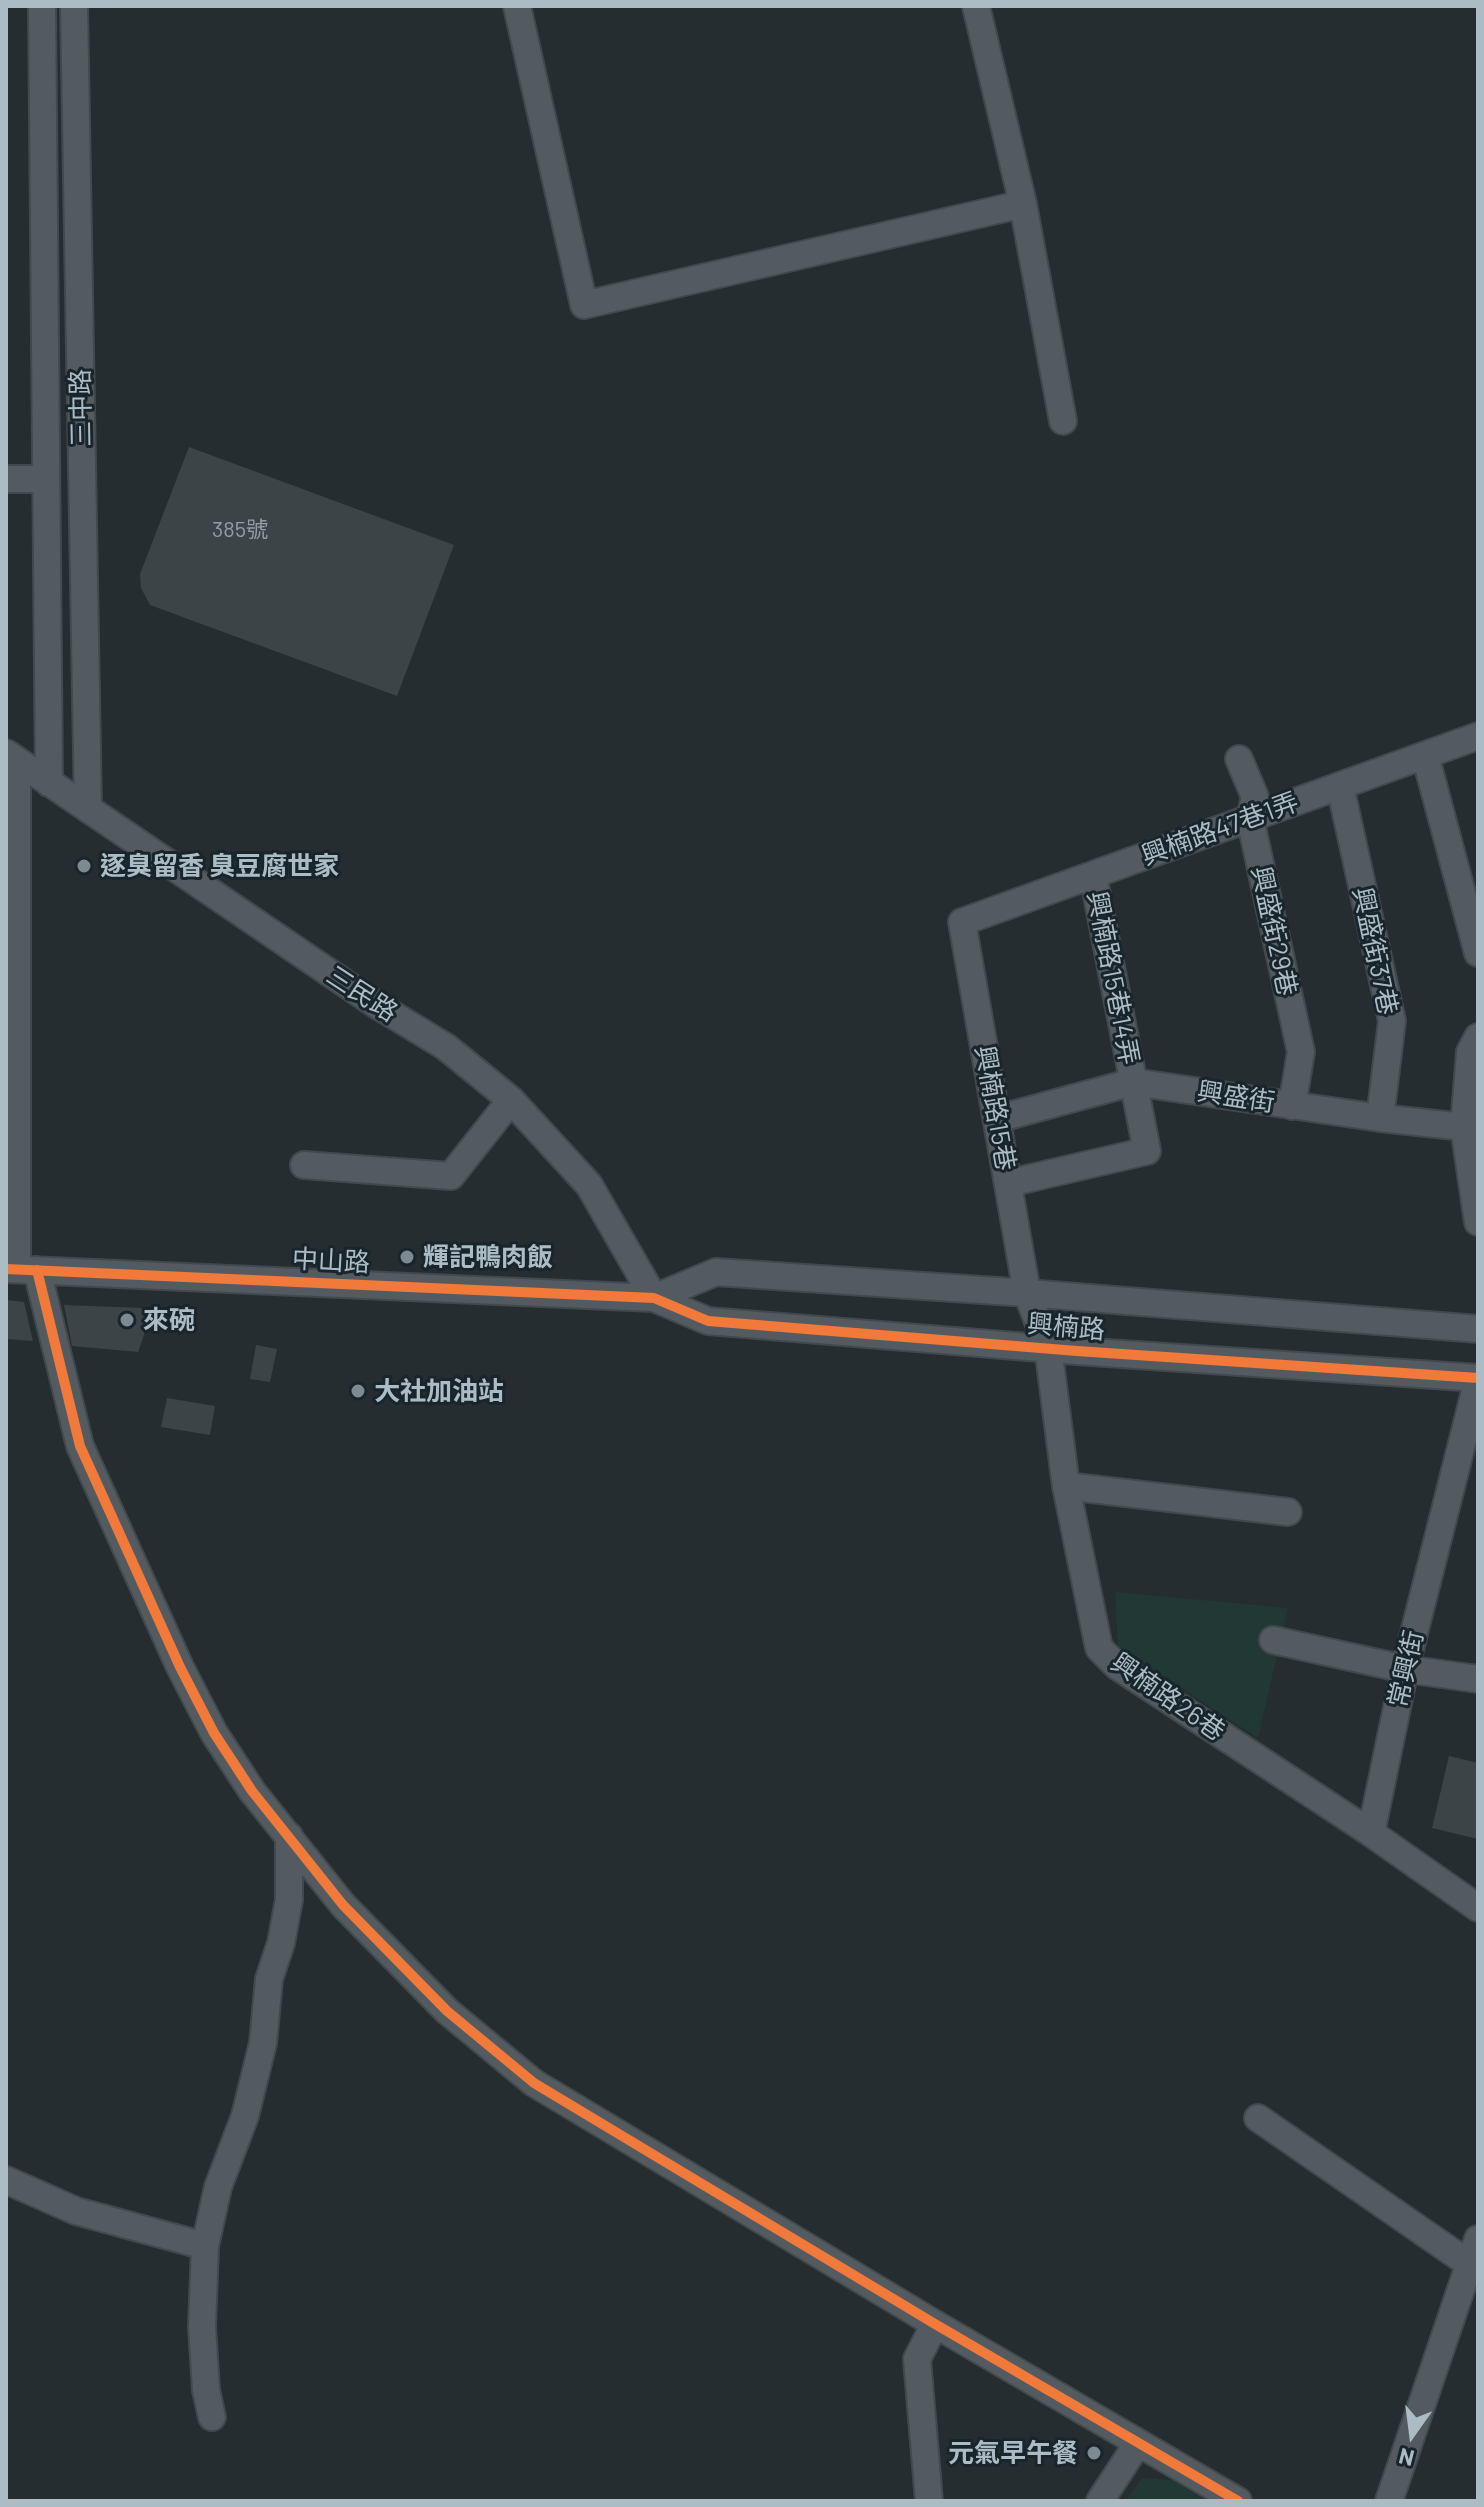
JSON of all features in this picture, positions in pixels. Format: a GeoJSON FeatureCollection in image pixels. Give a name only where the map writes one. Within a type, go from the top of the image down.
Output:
{"type":"FeatureCollection","features":[{"type":"Feature","properties":{"kind":"street"},"geometry":{"type":"LineString","coordinates":[[42,6],[49,783]]}},
{"type":"Feature","properties":{"kind":"street","name":"三中路"},"geometry":{"type":"LineString","coordinates":[[74,6],[88,809]]}},
{"type":"Feature","properties":{"kind":"street"},"geometry":{"type":"LineString","coordinates":[[517,6],[584,305],[1023,204]]}},
{"type":"Feature","properties":{"kind":"street"},"geometry":{"type":"LineString","coordinates":[[976,6],[1023,204],[1063,421]]}},
{"type":"Feature","properties":{"kind":"street"},"geometry":{"type":"LineString","coordinates":[[6,479],[46,479]]}},
{"type":"Feature","properties":{"kind":"street","name":"興楠路47巷1弄"},"geometry":{"type":"LineString","coordinates":[[962,922],[1478,736]]}},
{"type":"Feature","properties":{"kind":"street"},"geometry":{"type":"LineString","coordinates":[[1425,755],[1478,953]]}},
{"type":"Feature","properties":{"kind":"street"},"geometry":{"type":"LineString","coordinates":[[11,757],[12,1037],[20,1269],[93,1476],[214,1733],[252,1791],[343,1905],[447,2011],[534,2083],[935,2324],[1238,2501]]}},
{"type":"Feature","properties":{"kind":"street","name":"三民路"},"geometry":{"type":"LineString","coordinates":[[11,757],[380,1007],[446,1047],[511,1100],[589,1185],[654,1298]]}},
{"type":"Feature","properties":{"kind":"street","name":"興盛街29巷"},"geometry":{"type":"LineString","coordinates":[[1239,759],[1255,797],[1250,818],[1301,1052],[1292,1106]]}},
{"type":"Feature","properties":{"kind":"street","name":"興盛街37巷"},"geometry":{"type":"LineString","coordinates":[[1340,786],[1392,1021],[1380,1118]]}},
{"type":"Feature","properties":{"kind":"street","name":"興楠路15巷14弄"},"geometry":{"type":"LineString","coordinates":[[1009,1183],[1147,1151],[1093,875]]}},
{"type":"Feature","properties":{"kind":"street","name":"興楠路15巷"},"geometry":{"type":"LineString","coordinates":[[962,922],[1027,1293],[1048,1347]]}},
{"type":"Feature","properties":{"kind":"street"},"geometry":{"type":"LineString","coordinates":[[1478,1037],[1470,1052],[1478,1222]]}},
{"type":"Feature","properties":{"kind":"street","name":"興盛街"},"geometry":{"type":"LineString","coordinates":[[997,1119],[1133,1082],[1380,1118],[1471,1124]]}},
{"type":"Feature","properties":{"kind":"street"},"geometry":{"type":"LineString","coordinates":[[304,1165],[451,1176],[511,1100]]}},
{"type":"Feature","properties":{"kind":"street","name":"中山路"},"geometry":{"type":"LineString","coordinates":[[20,1269],[654,1298]]}},
{"type":"Feature","properties":{"kind":"street","name":"興楠路"},"geometry":{"type":"LineString","coordinates":[[654,1298],[716,1272],[1478,1329]]}},
{"type":"Feature","properties":{"kind":"street","name":"興楠路"},"geometry":{"type":"LineString","coordinates":[[654,1298],[708,1321],[1478,1379]]}},
{"type":"Feature","properties":{"kind":"street","name":"興楠路26巷"},"geometry":{"type":"LineString","coordinates":[[1048,1347],[1066,1486],[1099,1648],[1117,1666],[1371,1833]]}},
{"type":"Feature","properties":{"kind":"street","name":"常興街"},"geometry":{"type":"LineString","coordinates":[[1371,1833],[1405,1669],[1478,1379]]}},
{"type":"Feature","properties":{"kind":"street"},"geometry":{"type":"LineString","coordinates":[[1066,1486],[1288,1512]]}},
{"type":"Feature","properties":{"kind":"street"},"geometry":{"type":"LineString","coordinates":[[1273,1640],[1405,1669],[1478,1679]]}},
{"type":"Feature","properties":{"kind":"street"},"geometry":{"type":"LineString","coordinates":[[1371,1833],[1478,1908]]}},
{"type":"Feature","properties":{"kind":"street"},"geometry":{"type":"LineString","coordinates":[[212,2417],[206,2390],[202,2327],[205,2246],[218,2187],[245,2116],[263,2043],[269,1979],[281,1943],[289,1900],[289,1836]]}},
{"type":"Feature","properties":{"kind":"street"},"geometry":{"type":"LineString","coordinates":[[1258,2118],[1475,2258],[1389,2501]]}},
{"type":"Feature","properties":{"kind":"street"},"geometry":{"type":"LineString","coordinates":[[6,2180],[76,2211],[205,2246]]}},
{"type":"Feature","properties":{"kind":"street"},"geometry":{"type":"LineString","coordinates":[[929,2501],[917,2359],[935,2324]]}},
{"type":"Feature","properties":{"kind":"street"},"geometry":{"type":"LineString","coordinates":[[1100,2501],[1138,2443]]}},
{"type":"Feature","properties":{"kind":"green space"},"geometry":{"type":"Polygon","coordinates":[[[1115,1592],[1288,1608],[1258,1738],[1118,1647],[1115,1592]]]}},
{"type":"Feature","properties":{"kind":"green space"},"geometry":{"type":"Polygon","coordinates":[[[1142,2478],[1172,2480],[1206,2501],[1126,2501],[1142,2478]]]}},
{"type":"Feature","properties":{"kind":"building"},"geometry":{"type":"Polygon","coordinates":[[[189,447],[454,545],[397,696],[150,605],[141,588],[140,574],[189,447]]]}},
{"type":"Feature","properties":{"kind":"building"},"geometry":{"type":"Polygon","coordinates":[[[6,1300],[24,1302],[33,1341],[6,1339],[6,1300]]]}},
{"type":"Feature","properties":{"kind":"building"},"geometry":{"type":"Polygon","coordinates":[[[64,1305],[143,1308],[145,1332],[138,1352],[72,1346],[64,1305]]]}},
{"type":"Feature","properties":{"kind":"building"},"geometry":{"type":"Polygon","coordinates":[[[256,1345],[277,1349],[270,1382],[250,1379],[256,1345]]]}},
{"type":"Feature","properties":{"kind":"building"},"geometry":{"type":"Polygon","coordinates":[[[167,1398],[215,1406],[210,1435],[161,1427],[167,1398]]]}},
{"type":"Feature","properties":{"kind":"building"},"geometry":{"type":"Polygon","coordinates":[[[1449,1756],[1478,1763],[1478,1839],[1432,1828],[1449,1756]]]}},
{"type":"Feature","properties":{"kind":"cycle path"},"geometry":{"type":"LineString","coordinates":[[6,1269],[654,1298],[708,1321],[1077,1351],[1478,1378]]}},
{"type":"Feature","properties":{"kind":"cycle path"},"geometry":{"type":"LineString","coordinates":[[37,1270],[80,1446],[180,1667],[214,1733],[252,1791],[343,1905],[447,2011],[534,2083],[935,2324],[1238,2501]]}},
{"type":"Feature","properties":{"kind":"place","name":"逐臭留香 臭豆腐世家"},"geometry":{"type":"Point","coordinates":[84,866]}},
{"type":"Feature","properties":{"kind":"place","name":"輝記鴨肉飯"},"geometry":{"type":"Point","coordinates":[407,1257]}},
{"type":"Feature","properties":{"kind":"place","name":"來碗"},"geometry":{"type":"Point","coordinates":[127,1320]}},
{"type":"Feature","properties":{"kind":"place","name":"大社加油站"},"geometry":{"type":"Point","coordinates":[358,1391]}},
{"type":"Feature","properties":{"kind":"place","name":"元氣早午餐"},"geometry":{"type":"Point","coordinates":[1094,2453]}}]}
